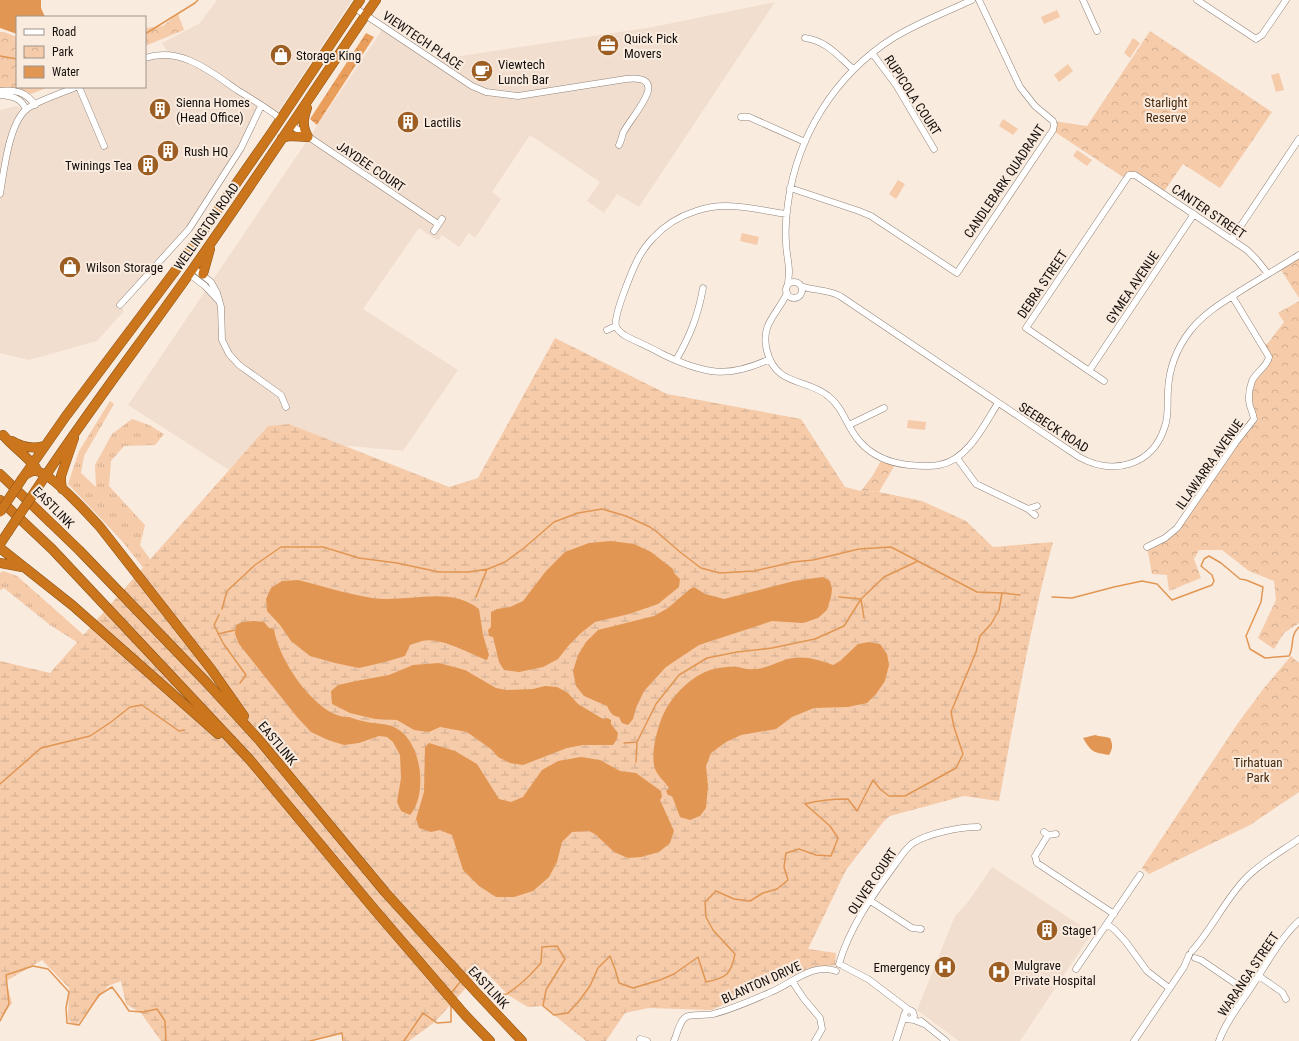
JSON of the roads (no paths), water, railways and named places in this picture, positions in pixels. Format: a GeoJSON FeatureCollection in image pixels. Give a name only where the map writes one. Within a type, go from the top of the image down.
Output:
{"type":"FeatureCollection","features":[{"type":"Feature","properties":{"kind":"highway","name":"WELLINGTON ROAD"},"geometry":{"type":"LineString","coordinates":[[39,470],[77,428],[191,271],[376,0]]}},
{"type":"Feature","properties":{"kind":"highway","name":"WELLINGTON ROAD"},"geometry":{"type":"LineString","coordinates":[[39,470],[44,446],[181,263],[281,119],[357,4]]}},
{"type":"Feature","properties":{"kind":"highway"},"geometry":{"type":"LineString","coordinates":[[282,138],[290,136],[308,137],[303,123],[310,97]]}},
{"type":"Feature","properties":{"kind":"highway"},"geometry":{"type":"LineString","coordinates":[[281,119],[291,125]]}},
{"type":"Feature","properties":{"kind":"highway"},"geometry":{"type":"LineString","coordinates":[[203,274],[210,248],[216,235]]}},
{"type":"Feature","properties":{"kind":"highway"},"geometry":{"type":"LineString","coordinates":[[181,263],[191,271]]}},
{"type":"Feature","properties":{"kind":"highway"},"geometry":{"type":"LineString","coordinates":[[62,489],[62,476],[77,428]]}},
{"type":"Feature","properties":{"kind":"highway"},"geometry":{"type":"LineString","coordinates":[[2,434],[17,444],[36,448],[44,446]]}},
{"type":"Feature","properties":{"kind":"highway"},"geometry":{"type":"LineString","coordinates":[[2,434],[11,445],[82,507],[100,527],[211,669],[260,741]]}},
{"type":"Feature","properties":{"kind":"highway"},"geometry":{"type":"LineString","coordinates":[[0,512],[23,477],[31,471],[39,470]]}},
{"type":"Feature","properties":{"kind":"highway"},"geometry":{"type":"LineString","coordinates":[[3,538],[37,488],[39,470]]}},
{"type":"Feature","properties":{"kind":"highway","name":"EASTLINK"},"geometry":{"type":"LineString","coordinates":[[0,474],[146,618],[260,741],[385,892],[438,952],[522,1041]]}},
{"type":"Feature","properties":{"kind":"highway"},"geometry":{"type":"LineString","coordinates":[[0,500],[52,550],[250,760],[465,1015],[490,1041]]}},
{"type":"Feature","properties":{"kind":"highway"},"geometry":{"type":"LineString","coordinates":[[0,548],[72,605],[207,725],[250,760]]}},
{"type":"Feature","properties":{"kind":"highway"},"geometry":{"type":"LineString","coordinates":[[0,563],[27,569]]}},
{"type":"Feature","properties":{"kind":"street"},"geometry":{"type":"LineString","coordinates":[[972,0],[907,30],[872,53],[854,70],[828,100],[814,121],[804,142],[793,173],[786,214],[786,241],[789,272],[788,284],[786,288],[787,293],[782,304],[770,319],[766,334],[767,350],[770,359],[778,371],[794,382],[814,387],[828,395],[837,404],[856,438],[878,457],[891,462],[934,466],[946,464],[957,458],[972,443],[998,403]]}},
{"type":"Feature","properties":{"kind":"street","name":"CANDLEBARK QUADRANT"},"geometry":{"type":"LineString","coordinates":[[790,188],[871,216],[957,276],[1052,131],[1054,125],[1053,120],[1035,106],[1020,87],[979,0]]}},
{"type":"Feature","properties":{"kind":"street"},"geometry":{"type":"LineString","coordinates":[[1083,0],[1097,31]]}},
{"type":"Feature","properties":{"kind":"street"},"geometry":{"type":"LineString","coordinates":[[1197,0],[1253,38],[1257,39],[1260,46]]}},
{"type":"Feature","properties":{"kind":"street"},"geometry":{"type":"LineString","coordinates":[[1257,39],[1262,35],[1286,0]]}},
{"type":"Feature","properties":{"kind":"street","name":"VIEWTECH PLACE"},"geometry":{"type":"LineString","coordinates":[[357,4],[366,15],[472,86],[482,91],[518,96],[626,79],[638,79],[646,82],[648,85],[648,91],[645,100],[624,133],[619,145]]}},
{"type":"Feature","properties":{"kind":"street"},"geometry":{"type":"LineString","coordinates":[[806,38],[824,44],[854,70]]}},
{"type":"Feature","properties":{"kind":"street","name":"RUPICOLA COURT"},"geometry":{"type":"LineString","coordinates":[[872,53],[896,85],[934,149]]}},
{"type":"Feature","properties":{"kind":"street"},"geometry":{"type":"LineString","coordinates":[[146,58],[155,55],[170,55],[192,61],[281,119]]}},
{"type":"Feature","properties":{"kind":"street"},"geometry":{"type":"LineString","coordinates":[[0,194],[13,130],[19,117],[26,110],[35,105],[75,88]]}},
{"type":"Feature","properties":{"kind":"street"},"geometry":{"type":"LineString","coordinates":[[77,88],[104,146]]}},
{"type":"Feature","properties":{"kind":"street"},"geometry":{"type":"LineString","coordinates":[[0,91],[14,90],[22,92],[29,97],[35,105]]}},
{"type":"Feature","properties":{"kind":"street"},"geometry":{"type":"LineString","coordinates":[[0,95],[20,100],[24,104],[26,110]]}},
{"type":"Feature","properties":{"kind":"street"},"geometry":{"type":"LineString","coordinates":[[120,305],[189,229],[241,148],[261,106]]}},
{"type":"Feature","properties":{"kind":"street"},"geometry":{"type":"LineString","coordinates":[[741,117],[749,117],[804,142]]}},
{"type":"Feature","properties":{"kind":"street","name":"JAYDEE COURT"},"geometry":{"type":"LineString","coordinates":[[291,125],[438,224]]}},
{"type":"Feature","properties":{"kind":"street"},"geometry":{"type":"LineString","coordinates":[[1232,240],[1299,139]]}},
{"type":"Feature","properties":{"kind":"street","name":"CANTER STREET"},"geometry":{"type":"LineString","coordinates":[[1131,174],[1135,175],[1194,214],[1249,252],[1268,274]]}},
{"type":"Feature","properties":{"kind":"street","name":"DEBRA STREET"},"geometry":{"type":"LineString","coordinates":[[1104,381],[1026,328],[1131,174]]}},
{"type":"Feature","properties":{"kind":"street"},"geometry":{"type":"LineString","coordinates":[[770,359],[748,368],[726,372],[713,372],[698,369],[624,335],[616,326],[617,314],[638,258],[651,240],[671,223],[698,210],[721,206],[736,206],[786,214]]}},
{"type":"Feature","properties":{"kind":"street","name":"GYMEA AVENUE"},"geometry":{"type":"LineString","coordinates":[[1089,371],[1194,214]]}},
{"type":"Feature","properties":{"kind":"street"},"geometry":{"type":"LineString","coordinates":[[434,231],[442,219]]}},
{"type":"Feature","properties":{"kind":"street","name":"SEEBECK ROAD"},"geometry":{"type":"LineString","coordinates":[[798,284],[811,290],[828,291],[840,296],[1074,454],[1098,466],[1114,467],[1135,462],[1151,450],[1164,431],[1167,416],[1170,376],[1178,352],[1186,338],[1204,316],[1232,296],[1299,255]]}},
{"type":"Feature","properties":{"kind":"street"},"geometry":{"type":"LineString","coordinates":[[219,301],[205,286],[192,276],[191,271],[196,270],[203,274],[214,286],[219,301],[221,314],[222,340],[229,354],[239,365],[281,395],[286,407]]}},
{"type":"Feature","properties":{"kind":"street"},"geometry":{"type":"LineString","coordinates":[[782,304],[800,294],[802,289],[789,272]]}},
{"type":"Feature","properties":{"kind":"street"},"geometry":{"type":"LineString","coordinates":[[788,284],[792,282],[798,284]]}},
{"type":"Feature","properties":{"kind":"street"},"geometry":{"type":"LineString","coordinates":[[676,360],[693,328],[699,310],[703,288]]}},
{"type":"Feature","properties":{"kind":"street","name":"SEEBECK ROAD"},"geometry":{"type":"LineString","coordinates":[[800,294],[811,290]]}},
{"type":"Feature","properties":{"kind":"street"},"geometry":{"type":"LineString","coordinates":[[787,293],[789,296],[794,297]]}},
{"type":"Feature","properties":{"kind":"street","name":"ILLAWARRA AVENUE"},"geometry":{"type":"LineString","coordinates":[[1146,547],[1166,538],[1177,528],[1236,442],[1254,419],[1249,402],[1250,390],[1253,378],[1267,364],[1269,357],[1232,296]]}},
{"type":"Feature","properties":{"kind":"street"},"geometry":{"type":"LineString","coordinates":[[607,330],[616,326]]}},
{"type":"Feature","properties":{"kind":"street"},"geometry":{"type":"LineString","coordinates":[[849,425],[884,408]]}},
{"type":"Feature","properties":{"kind":"street"},"geometry":{"type":"LineString","coordinates":[[957,458],[976,484],[1028,509],[1035,515]]}},
{"type":"Feature","properties":{"kind":"street"},"geometry":{"type":"LineString","coordinates":[[1028,509],[1037,506]]}},
{"type":"Feature","properties":{"kind":"street","name":"OLIVER COURT"},"geometry":{"type":"LineString","coordinates":[[840,967],[843,951],[850,934],[869,900],[904,852],[912,844],[923,838],[963,827],[978,827]]}},
{"type":"Feature","properties":{"kind":"street"},"geometry":{"type":"LineString","coordinates":[[1056,834],[1046,833],[1035,856],[1037,863],[1114,914]]}},
{"type":"Feature","properties":{"kind":"street"},"geometry":{"type":"LineString","coordinates":[[1134,1041],[1184,967],[1195,956],[1202,940],[1233,894],[1247,877],[1299,839]]}},
{"type":"Feature","properties":{"kind":"street"},"geometry":{"type":"LineString","coordinates":[[1076,969],[1140,875]]}},
{"type":"Feature","properties":{"kind":"street"},"geometry":{"type":"LineString","coordinates":[[869,900],[912,928],[921,929]]}},
{"type":"Feature","properties":{"kind":"street","name":"WARANGA STREET"},"geometry":{"type":"LineString","coordinates":[[1219,1041],[1225,1028],[1286,935],[1299,921]]}},
{"type":"Feature","properties":{"kind":"street"},"geometry":{"type":"LineString","coordinates":[[1107,924],[1116,930],[1147,971],[1169,988]]}},
{"type":"Feature","properties":{"kind":"street"},"geometry":{"type":"LineString","coordinates":[[1195,956],[1248,992]]}},
{"type":"Feature","properties":{"kind":"street","name":"BLANTON DRIVE"},"geometry":{"type":"LineString","coordinates":[[674,1041],[682,1021],[689,1015],[718,1013],[772,992],[812,972],[840,967],[868,979],[891,998],[909,1016],[924,1024],[946,1041]]}},
{"type":"Feature","properties":{"kind":"street"},"geometry":{"type":"LineString","coordinates":[[1259,976],[1282,992],[1286,999]]}},
{"type":"Feature","properties":{"kind":"street"},"geometry":{"type":"LineString","coordinates":[[792,981],[804,999],[820,1018],[822,1029],[815,1041]]}},
{"type":"Feature","properties":{"kind":"street"},"geometry":{"type":"LineString","coordinates":[[896,1041],[900,1030],[909,1016]]}},
{"type":"Feature","properties":{"kind":"street"},"geometry":{"type":"LineString","coordinates":[[640,1039],[647,1041]]}},
{"type":"Feature","properties":{"kind":"water"},"geometry":{"type":"Polygon","coordinates":[[[0,0],[41,0],[41,8],[45,16],[16,16],[16,34],[0,28],[0,0]]]}},
{"type":"Feature","properties":{"kind":"water"},"geometry":{"type":"Polygon","coordinates":[[[611,541],[634,544],[651,552],[673,569],[674,573],[680,579],[679,587],[658,604],[629,614],[595,622],[569,645],[558,659],[543,667],[519,672],[504,670],[499,662],[493,637],[489,636],[488,630],[491,627],[491,612],[497,609],[510,607],[523,601],[546,571],[565,552],[589,543],[611,541]]]}},
{"type":"Feature","properties":{"kind":"water"},"geometry":{"type":"Polygon","coordinates":[[[823,577],[830,581],[832,589],[827,610],[818,618],[803,623],[772,621],[699,645],[666,667],[644,691],[636,708],[633,719],[628,725],[622,723],[619,717],[615,716],[607,706],[584,696],[576,686],[573,671],[578,655],[586,642],[598,630],[654,616],[668,608],[694,587],[705,594],[724,599],[794,581],[823,577]]]}},
{"type":"Feature","properties":{"kind":"water"},"geometry":{"type":"Polygon","coordinates":[[[298,580],[372,598],[385,599],[441,596],[467,602],[479,609],[483,635],[489,655],[487,660],[455,646],[429,640],[410,645],[405,656],[359,668],[310,656],[291,641],[280,625],[267,611],[266,599],[271,588],[282,581],[298,580]]]}},
{"type":"Feature","properties":{"kind":"water"},"geometry":{"type":"Polygon","coordinates":[[[242,622],[264,622],[269,628],[274,629],[282,654],[289,667],[307,693],[318,703],[329,711],[340,716],[365,722],[389,725],[405,735],[417,756],[420,769],[419,795],[416,806],[410,815],[401,811],[397,802],[401,778],[400,755],[393,742],[387,737],[379,736],[359,743],[344,745],[328,740],[311,732],[297,717],[239,644],[235,634],[236,625],[242,622]]]}},
{"type":"Feature","properties":{"kind":"water"},"geometry":{"type":"Polygon","coordinates":[[[869,642],[880,644],[887,654],[889,665],[885,681],[876,694],[867,703],[848,707],[814,708],[792,717],[776,729],[741,735],[726,742],[711,753],[706,766],[708,786],[706,808],[700,816],[690,820],[680,817],[672,796],[668,795],[666,791],[669,788],[656,771],[653,756],[656,736],[662,717],[669,704],[684,686],[703,673],[720,668],[738,667],[757,669],[795,658],[814,659],[833,665],[840,661],[858,644],[869,642]]]}},
{"type":"Feature","properties":{"kind":"water"},"geometry":{"type":"Polygon","coordinates":[[[439,663],[465,670],[496,688],[506,690],[533,689],[545,686],[557,687],[568,693],[578,704],[603,719],[607,718],[611,720],[611,724],[618,733],[617,739],[613,745],[583,745],[567,748],[523,765],[510,763],[498,757],[491,749],[467,732],[440,727],[429,732],[414,730],[397,720],[375,719],[350,713],[332,704],[331,691],[338,685],[389,675],[413,665],[439,663]]]}},
{"type":"Feature","properties":{"kind":"water"},"geometry":{"type":"Polygon","coordinates":[[[1095,735],[1110,738],[1112,746],[1109,755],[1093,751],[1083,738],[1095,735]]]}},
{"type":"Feature","properties":{"kind":"water"},"geometry":{"type":"Polygon","coordinates":[[[429,743],[455,751],[477,764],[499,799],[511,802],[523,797],[542,770],[558,761],[581,757],[600,760],[620,771],[636,773],[661,791],[662,797],[660,800],[674,831],[670,843],[659,852],[641,857],[628,858],[614,852],[595,834],[589,831],[572,832],[562,842],[557,862],[549,877],[533,891],[514,897],[496,897],[479,886],[463,870],[452,835],[440,830],[431,832],[419,828],[416,819],[424,792],[425,747],[429,743]]]}},
{"type":"Feature","properties":{"kind":"waterway"},"geometry":{"type":"LineString","coordinates":[[146,33],[198,0]]}},
{"type":"Feature","properties":{"kind":"waterway"},"geometry":{"type":"LineString","coordinates":[[0,56],[16,59]]}},
{"type":"Feature","properties":{"kind":"waterway"},"geometry":{"type":"LineString","coordinates":[[222,609],[227,591],[255,565],[281,547],[323,547],[359,558],[397,563],[439,572],[468,572],[488,569],[505,562],[554,522],[578,513],[602,509],[626,516],[650,527],[701,568],[720,573],[754,571],[793,562],[813,560],[859,549],[891,547],[977,592],[1002,593]]}},
{"type":"Feature","properties":{"kind":"waterway"},"geometry":{"type":"LineString","coordinates":[[1052,597],[1072,598],[1142,581],[1157,584],[1172,600],[1212,585],[1214,581],[1212,575],[1201,566],[1204,559],[1209,556],[1221,563],[1240,579],[1263,587],[1261,602],[1246,636],[1250,649],[1265,658],[1289,656],[1294,634],[1299,627]]}},
{"type":"Feature","properties":{"kind":"waterway"},"geometry":{"type":"LineString","coordinates":[[636,762],[637,742],[656,704],[679,675],[707,658],[737,652],[772,648],[815,639],[844,626],[861,599],[884,577],[918,561]]}},
{"type":"Feature","properties":{"kind":"waterway"},"geometry":{"type":"LineString","coordinates":[[476,597],[487,569]]}},
{"type":"Feature","properties":{"kind":"waterway"},"geometry":{"type":"LineString","coordinates":[[466,977],[474,972],[484,982],[492,995],[507,994],[530,975],[541,963],[542,947],[557,946],[565,959],[546,990],[543,1006],[554,1015],[568,1013],[590,986],[598,968],[610,956],[619,983],[633,988],[674,974],[698,957],[706,982],[723,977],[730,971],[735,954],[713,930],[706,917],[705,902],[716,891],[734,899],[750,901],[763,893],[777,889],[788,880],[784,867],[786,853],[799,849],[816,855],[831,856],[838,838],[830,826],[805,804],[826,800],[848,799],[857,811],[873,780],[880,789],[889,796],[905,796],[956,768],[963,754],[954,727],[951,712],[976,652],[980,636],[991,624],[999,610],[1002,593],[1020,595]]}},
{"type":"Feature","properties":{"kind":"waterway"},"geometry":{"type":"LineString","coordinates":[[839,597],[861,599],[864,618]]}},
{"type":"Feature","properties":{"kind":"waterway"},"geometry":{"type":"LineString","coordinates":[[219,615],[214,625],[223,643],[246,675],[240,683]]}},
{"type":"Feature","properties":{"kind":"waterway"},"geometry":{"type":"LineString","coordinates":[[218,634],[235,630]]}},
{"type":"Feature","properties":{"kind":"waterway"},"geometry":{"type":"LineString","coordinates":[[0,784],[41,748],[90,736],[130,707],[142,705],[179,731],[184,730]]}},
{"type":"Feature","properties":{"kind":"waterway"},"geometry":{"type":"LineString","coordinates":[[624,743],[637,742]]}},
{"type":"Feature","properties":{"kind":"waterway"},"geometry":{"type":"LineString","coordinates":[[0,1021],[9,1004],[6,975],[33,966],[48,969],[69,992],[66,1008],[67,1023],[79,1025],[99,995],[112,987],[129,1011],[143,1012],[157,1009],[165,1021],[166,1041]]}},
{"type":"Feature","properties":{"kind":"waterway"},"geometry":{"type":"LineString","coordinates":[[451,993],[461,981]]}},
{"type":"Feature","properties":{"kind":"waterway"},"geometry":{"type":"LineString","coordinates":[[404,1041],[423,1013],[437,1023],[451,1022],[451,1004]]}},
{"type":"Feature","properties":{"kind":"waterway"},"geometry":{"type":"LineString","coordinates":[[310,1041],[342,1033],[343,1041]]}},
{"type":"Feature","properties":{"kind":"place","name":"Quick Pick Movers"},"geometry":{"type":"Point","coordinates":[608,45]}},
{"type":"Feature","properties":{"kind":"place","name":"Storage King"},"geometry":{"type":"Point","coordinates":[281,55]}},
{"type":"Feature","properties":{"kind":"place","name":"Viewtech Lunch Bar"},"geometry":{"type":"Point","coordinates":[482,71]}},
{"type":"Feature","properties":{"kind":"place","name":"Sienna Homes (Head Office)"},"geometry":{"type":"Point","coordinates":[160,109]}},
{"type":"Feature","properties":{"kind":"place","name":"Lactilis"},"geometry":{"type":"Point","coordinates":[408,122]}},
{"type":"Feature","properties":{"kind":"place","name":"Rush HQ"},"geometry":{"type":"Point","coordinates":[168,151]}},
{"type":"Feature","properties":{"kind":"place","name":"Twinings Tea"},"geometry":{"type":"Point","coordinates":[148,165]}},
{"type":"Feature","properties":{"kind":"place","name":"Wilson Storage"},"geometry":{"type":"Point","coordinates":[70,267]}},
{"type":"Feature","properties":{"kind":"place","name":"Stage1"},"geometry":{"type":"Point","coordinates":[1047,930]}},
{"type":"Feature","properties":{"kind":"place","name":"Emergency"},"geometry":{"type":"Point","coordinates":[945,967]}},
{"type":"Feature","properties":{"kind":"place","name":"Mulgrave Private Hospital"},"geometry":{"type":"Point","coordinates":[999,972]}},
{"type":"Feature","properties":{"kind":"park label","name":"Starlight Reserve"},"geometry":{"type":"Point","coordinates":[1166,110]}},
{"type":"Feature","properties":{"kind":"park label","name":"Tirhatuan Park"},"geometry":{"type":"Point","coordinates":[1258,770]}}]}
